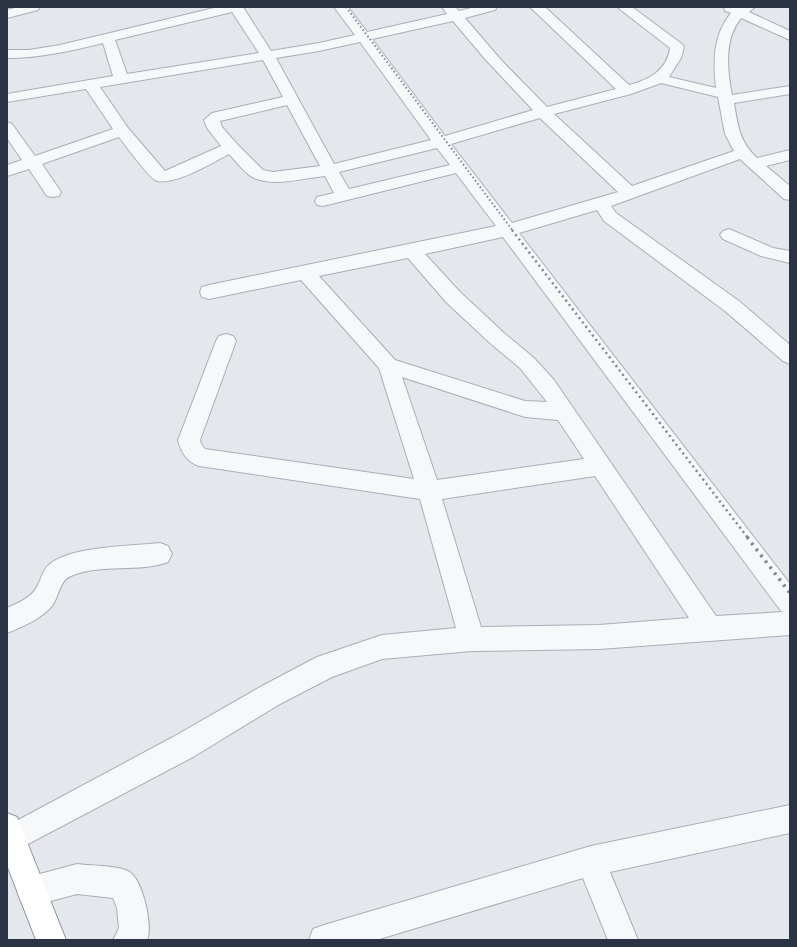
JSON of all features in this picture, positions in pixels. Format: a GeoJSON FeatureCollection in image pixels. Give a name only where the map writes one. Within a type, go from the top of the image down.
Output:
{"type":"FeatureCollection","features":[{"type":"Feature","properties":{"kind":"highway"},"geometry":{"type":"LineString","coordinates":[[9,833],[51,940]]}},
{"type":"Feature","properties":{"kind":"street"},"geometry":{"type":"LineString","coordinates":[[7,14],[33,7]]}},
{"type":"Feature","properties":{"kind":"street"},"geometry":{"type":"LineString","coordinates":[[7,54],[44,52],[235,7],[268,56],[344,196]]}},
{"type":"Feature","properties":{"kind":"street"},"geometry":{"type":"LineString","coordinates":[[341,7],[790,603]]}},
{"type":"Feature","properties":{"kind":"street"},"geometry":{"type":"LineString","coordinates":[[7,98],[268,56],[364,38],[452,12],[490,7]]}},
{"type":"Feature","properties":{"kind":"street"},"geometry":{"type":"LineString","coordinates":[[537,7],[626,91]]}},
{"type":"Feature","properties":{"kind":"street"},"geometry":{"type":"LineString","coordinates":[[624,7],[677,47],[677,52],[669,68],[661,79]]}},
{"type":"Feature","properties":{"kind":"street"},"geometry":{"type":"LineString","coordinates":[[790,36],[739,8],[728,25],[722,50],[721,66],[732,135],[749,158],[790,195]]}},
{"type":"Feature","properties":{"kind":"street"},"geometry":{"type":"LineString","coordinates":[[452,12],[491,58],[542,112],[629,193]]}},
{"type":"Feature","properties":{"kind":"street"},"geometry":{"type":"LineString","coordinates":[[108,38],[121,79]]}},
{"type":"Feature","properties":{"kind":"street"},"geometry":{"type":"LineString","coordinates":[[292,99],[217,116],[212,120],[215,128],[231,147],[258,174],[273,177],[329,170],[442,142],[542,112],[626,91],[661,79],[725,97],[790,90]]}},
{"type":"Feature","properties":{"kind":"street"},"geometry":{"type":"LineString","coordinates":[[90,84],[122,131],[159,175],[163,177],[175,174],[231,147]]}},
{"type":"Feature","properties":{"kind":"street"},"geometry":{"type":"LineString","coordinates":[[7,171],[122,131]]}},
{"type":"Feature","properties":{"kind":"street"},"geometry":{"type":"LineString","coordinates":[[10,136],[53,192]]}},
{"type":"Feature","properties":{"kind":"street"},"geometry":{"type":"LineString","coordinates":[[209,292],[412,251],[507,229],[602,203],[629,193],[749,158],[790,155]]}},
{"type":"Feature","properties":{"kind":"street"},"geometry":{"type":"LineString","coordinates":[[323,202],[461,167]]}},
{"type":"Feature","properties":{"kind":"street"},"geometry":{"type":"LineString","coordinates":[[602,203],[610,217],[732,306],[790,356]]}},
{"type":"Feature","properties":{"kind":"street"},"geometry":{"type":"LineString","coordinates":[[729,235],[751,246],[784,257],[790,257]]}},
{"type":"Feature","properties":{"kind":"street"},"geometry":{"type":"LineString","coordinates":[[412,251],[453,297],[497,338],[527,363],[547,386],[710,629]]}},
{"type":"Feature","properties":{"kind":"street"},"geometry":{"type":"LineString","coordinates":[[305,272],[388,365],[429,491],[472,639]]}},
{"type":"Feature","properties":{"kind":"street"},"geometry":{"type":"LineString","coordinates":[[226,341],[189,440],[190,448],[199,457],[429,491],[602,466]]}},
{"type":"Feature","properties":{"kind":"street"},"geometry":{"type":"LineString","coordinates":[[388,365],[525,409],[564,412]]}},
{"type":"Feature","properties":{"kind":"street"},"geometry":{"type":"LineString","coordinates":[[7,621],[35,606],[46,594],[52,577],[62,568],[94,560],[160,554]]}},
{"type":"Feature","properties":{"kind":"street"},"geometry":{"type":"LineString","coordinates":[[9,833],[183,747],[271,695],[326,666],[382,647],[472,639],[599,637],[790,623]]}},
{"type":"Feature","properties":{"kind":"street"},"geometry":{"type":"LineString","coordinates":[[324,940],[591,861],[790,819]]}},
{"type":"Feature","properties":{"kind":"street"},"geometry":{"type":"LineString","coordinates":[[591,861],[623,940]]}},
{"type":"Feature","properties":{"kind":"street"},"geometry":{"type":"LineString","coordinates":[[32,892],[77,879],[121,884],[130,896],[134,920],[134,934],[128,940]]}},
{"type":"Feature","properties":{"kind":"railway"},"geometry":{"type":"LineString","coordinates":[[346,7],[513,231]]}},
{"type":"Feature","properties":{"kind":"railway"},"geometry":{"type":"LineString","coordinates":[[512,230],[748,538]]}},
{"type":"Feature","properties":{"kind":"railway"},"geometry":{"type":"LineString","coordinates":[[747,537],[790,593]]}}]}
